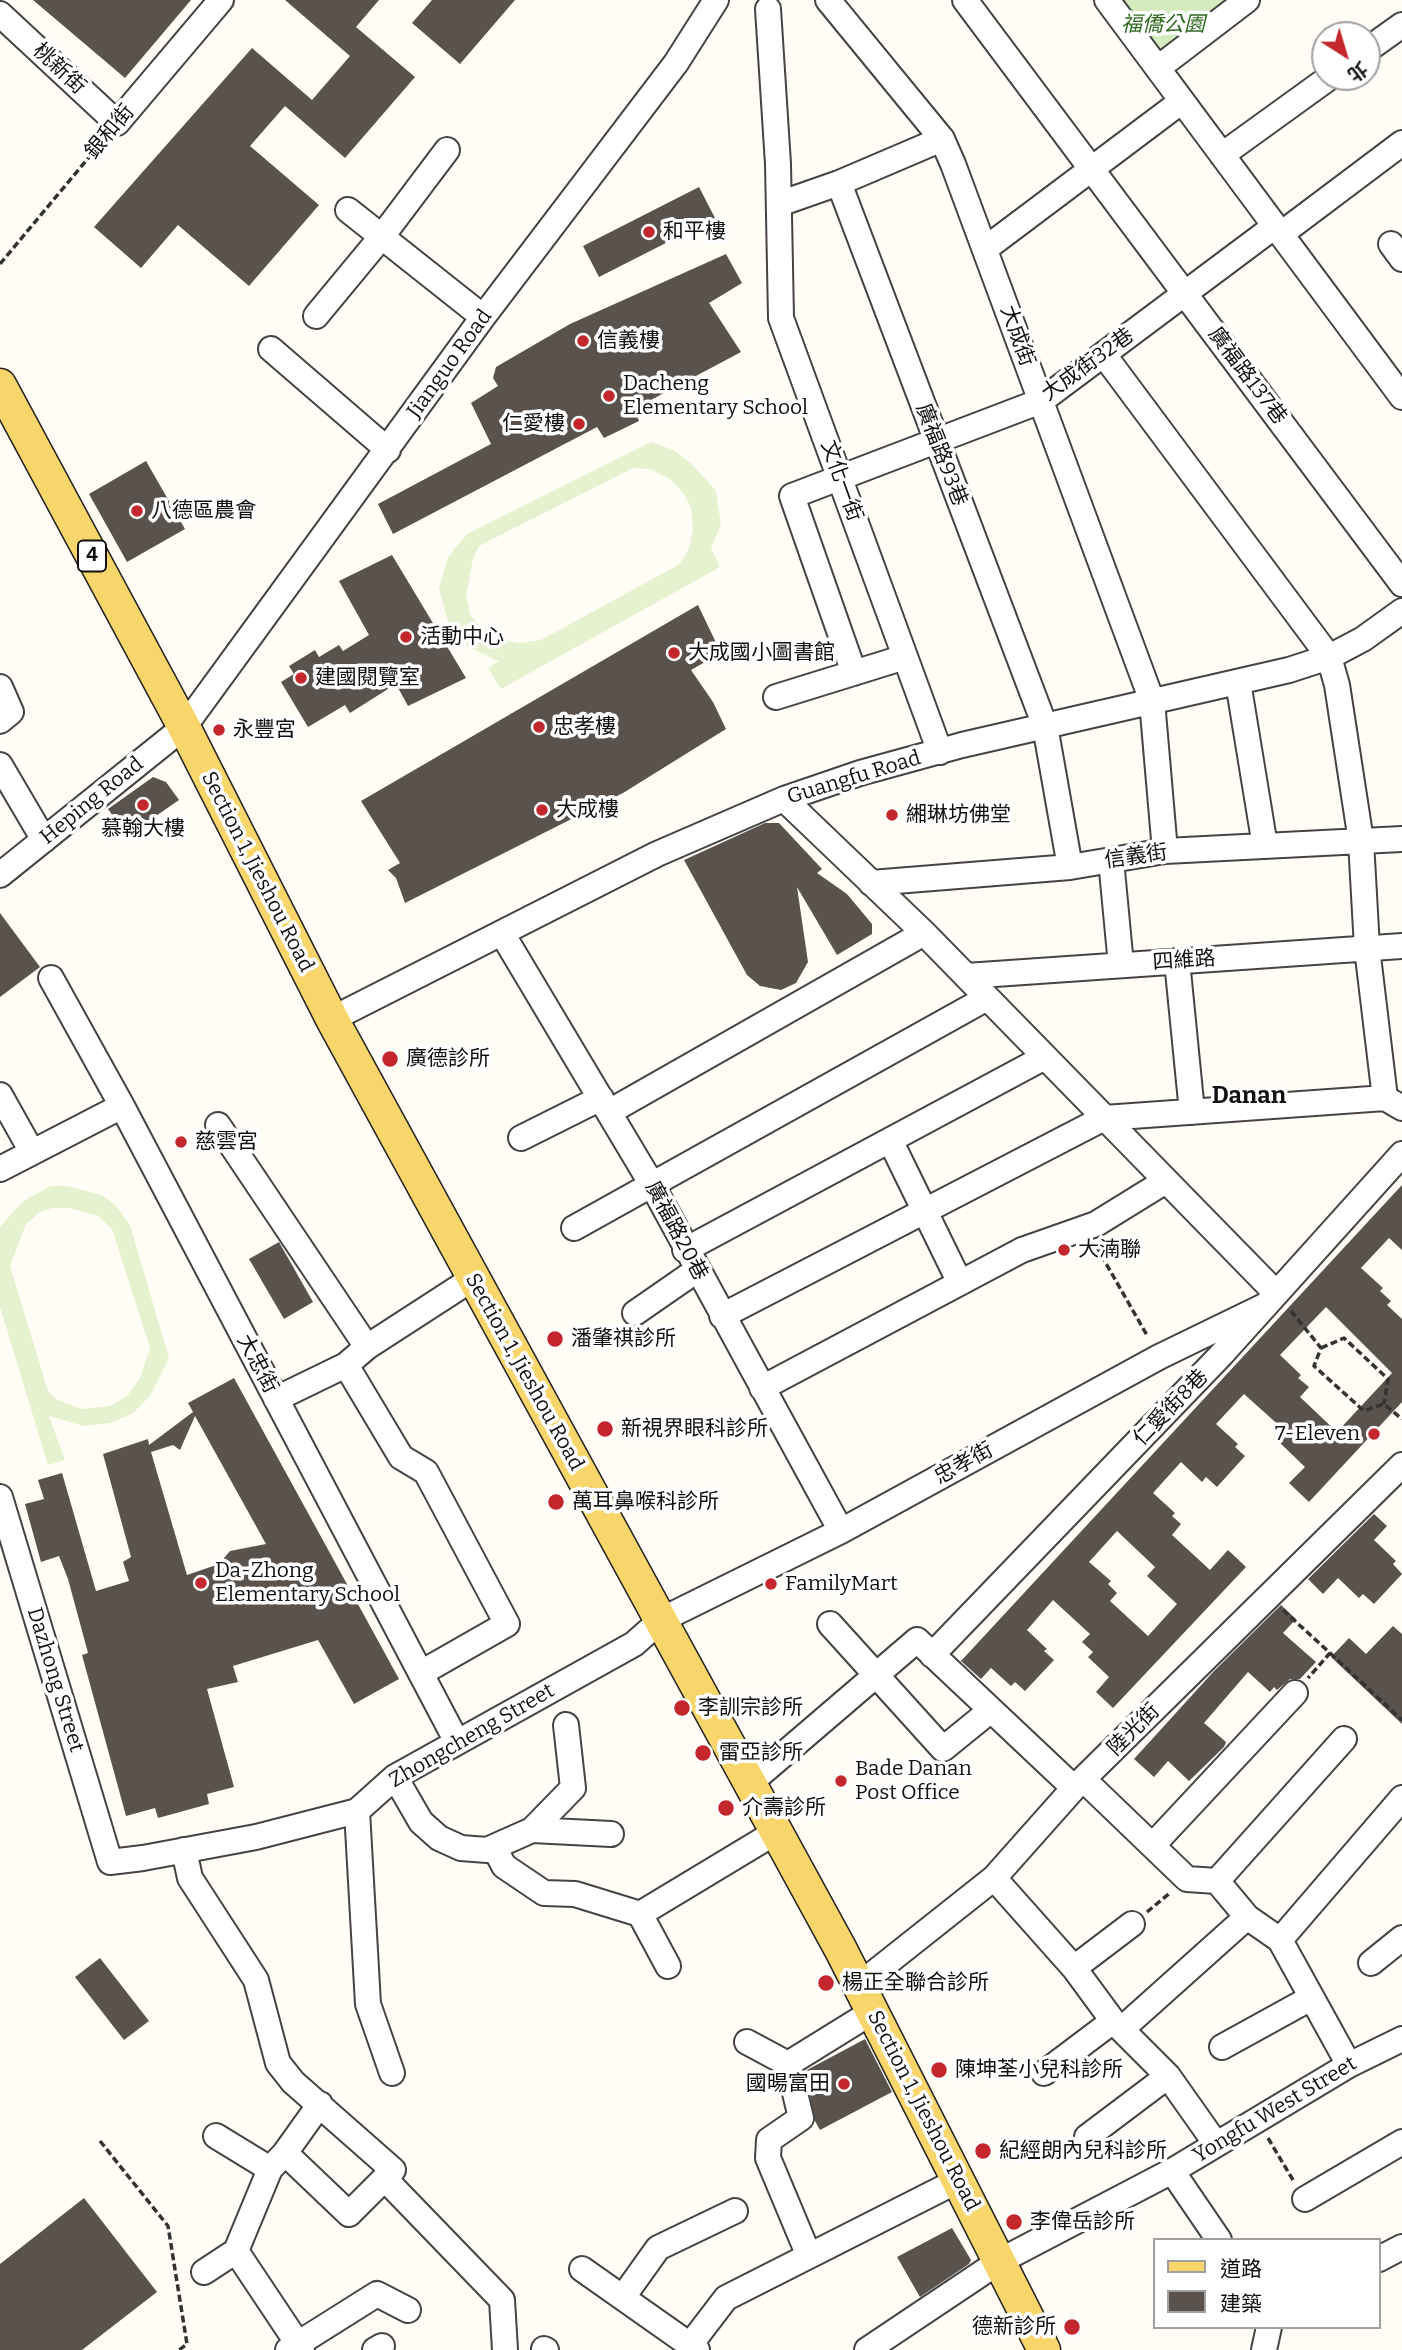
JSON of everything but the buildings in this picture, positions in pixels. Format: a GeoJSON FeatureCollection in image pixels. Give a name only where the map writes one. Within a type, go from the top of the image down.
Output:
{"type":"FeatureCollection","features":[{"type":"Feature","properties":{"kind":"main road","name":"4"},"geometry":{"type":"LineString","coordinates":[[0,385],[184,727]]}},
{"type":"Feature","properties":{"kind":"main road","name":"Section 1, Jieshou Road"},"geometry":{"type":"LineString","coordinates":[[184,727],[332,1019],[472,1279],[662,1620],[866,1999],[1044,2350]]}},
{"type":"Feature","properties":{"kind":"street","name":"銀和街"},"geometry":{"type":"LineString","coordinates":[[117,123],[221,0]]}},
{"type":"Feature","properties":{"kind":"street","name":"Jianguo Road"},"geometry":{"type":"LineString","coordinates":[[184,727],[483,317],[676,63],[716,0]]}},
{"type":"Feature","properties":{"kind":"street","name":"大成街"},"geometry":{"type":"LineString","coordinates":[[828,0],[942,139],[1152,701],[1165,851]]}},
{"type":"Feature","properties":{"kind":"street","name":"廣福路137巷"},"geometry":{"type":"LineString","coordinates":[[965,0],[1402,584]]}},
{"type":"Feature","properties":{"kind":"street"},"geometry":{"type":"LineString","coordinates":[[1107,0],[1402,397]]}},
{"type":"Feature","properties":{"kind":"street"},"geometry":{"type":"LineString","coordinates":[[1158,68],[1247,0]]}},
{"type":"Feature","properties":{"kind":"street","name":"文化一街"},"geometry":{"type":"LineString","coordinates":[[768,9],[779,204],[781,318],[940,752]]}},
{"type":"Feature","properties":{"kind":"street","name":"桃新街"},"geometry":{"type":"LineString","coordinates":[[0,14],[117,123]]}},
{"type":"Feature","properties":{"kind":"street"},"geometry":{"type":"LineString","coordinates":[[1381,40],[1402,24]]}},
{"type":"Feature","properties":{"kind":"street"},"geometry":{"type":"LineString","coordinates":[[1222,155],[1311,91]]}},
{"type":"Feature","properties":{"kind":"street"},"geometry":{"type":"LineString","coordinates":[[985,249],[1182,101]]}},
{"type":"Feature","properties":{"kind":"street"},"geometry":{"type":"LineString","coordinates":[[779,204],[839,183],[942,139]]}},
{"type":"Feature","properties":{"kind":"street","name":"大成街32巷"},"geometry":{"type":"LineString","coordinates":[[854,673],[792,496],[1041,401],[1186,293],[1402,143]]}},
{"type":"Feature","properties":{"kind":"street"},"geometry":{"type":"LineString","coordinates":[[316,316],[383,235],[447,150]]}},
{"type":"Feature","properties":{"kind":"street","name":"廣福路93巷"},"geometry":{"type":"LineString","coordinates":[[839,183],[1045,726],[1070,867]]}},
{"type":"Feature","properties":{"kind":"street"},"geometry":{"type":"LineString","coordinates":[[348,210],[383,235],[483,317]]}},
{"type":"Feature","properties":{"kind":"street"},"geometry":{"type":"LineString","coordinates":[[271,349],[388,450]]}},
{"type":"Feature","properties":{"kind":"street"},"geometry":{"type":"LineString","coordinates":[[722,1316],[1104,1118],[1394,1103],[1367,948],[1361,841],[1337,685],[1329,657],[1104,355]]}},
{"type":"Feature","properties":{"kind":"street","name":"Guangfu Road"},"geometry":{"type":"LineString","coordinates":[[332,1019],[503,935],[657,854],[783,799],[860,773],[940,752],[1238,682],[1329,657],[1363,639],[1402,611]]}},
{"type":"Feature","properties":{"kind":"street"},"geometry":{"type":"LineString","coordinates":[[776,697],[905,657]]}},
{"type":"Feature","properties":{"kind":"street"},"geometry":{"type":"LineString","coordinates":[[1238,682],[1265,846]]}},
{"type":"Feature","properties":{"kind":"street"},"geometry":{"type":"LineString","coordinates":[[0,687],[11,712],[0,720]]}},
{"type":"Feature","properties":{"kind":"street","name":"Heping Road"},"geometry":{"type":"LineString","coordinates":[[0,875],[184,727]]}},
{"type":"Feature","properties":{"kind":"street"},"geometry":{"type":"LineString","coordinates":[[0,765],[44,840]]}},
{"type":"Feature","properties":{"kind":"street"},"geometry":{"type":"LineString","coordinates":[[783,799],[924,933],[1045,1057],[1164,1182],[1270,1300]]}},
{"type":"Feature","properties":{"kind":"street","name":"信義街"},"geometry":{"type":"LineString","coordinates":[[871,883],[1070,867],[1165,851],[1402,839]]}},
{"type":"Feature","properties":{"kind":"street"},"geometry":{"type":"LineString","coordinates":[[1111,860],[1121,965]]}},
{"type":"Feature","properties":{"kind":"street"},"geometry":{"type":"LineString","coordinates":[[521,1138],[605,1105],[924,933]]}},
{"type":"Feature","properties":{"kind":"street","name":"廣福路20巷"},"geometry":{"type":"LineString","coordinates":[[503,935],[651,1183],[841,1531]]}},
{"type":"Feature","properties":{"kind":"street","name":"四維路"},"geometry":{"type":"LineString","coordinates":[[966,976],[1402,946]]}},
{"type":"Feature","properties":{"kind":"street"},"geometry":{"type":"LineString","coordinates":[[1177,961],[1192,1112]]}},
{"type":"Feature","properties":{"kind":"street","name":"大忠街"},"geometry":{"type":"LineString","coordinates":[[51,978],[122,1106],[457,1742]]}},
{"type":"Feature","properties":{"kind":"street"},"geometry":{"type":"LineString","coordinates":[[573,1228],[987,998]]}},
{"type":"Feature","properties":{"kind":"street"},"geometry":{"type":"LineString","coordinates":[[635,1312],[691,1260],[890,1140],[1045,1057]]}},
{"type":"Feature","properties":{"kind":"street"},"geometry":{"type":"LineString","coordinates":[[0,1095],[32,1152]]}},
{"type":"Feature","properties":{"kind":"street"},"geometry":{"type":"LineString","coordinates":[[0,1169],[122,1106]]}},
{"type":"Feature","properties":{"kind":"street"},"geometry":{"type":"LineString","coordinates":[[218,1125],[367,1347]]}},
{"type":"Feature","properties":{"kind":"street"},"geometry":{"type":"LineString","coordinates":[[890,1140],[960,1283]]}},
{"type":"Feature","properties":{"kind":"street","name":"仁愛街8巷"},"geometry":{"type":"LineString","coordinates":[[750,1783],[878,1676],[925,1648],[1270,1300],[1402,1154]]}},
{"type":"Feature","properties":{"kind":"street"},"geometry":{"type":"LineString","coordinates":[[762,1388],[1022,1250],[1086,1228],[1164,1182]]}},
{"type":"Feature","properties":{"kind":"street"},"geometry":{"type":"LineString","coordinates":[[276,1399],[346,1365],[367,1347],[472,1279]]}},
{"type":"Feature","properties":{"kind":"street","name":"忠孝街"},"geometry":{"type":"LineString","coordinates":[[662,1620],[841,1531],[1159,1357],[1270,1300]]}},
{"type":"Feature","properties":{"kind":"street"},"geometry":{"type":"LineString","coordinates":[[346,1365],[401,1457],[426,1472],[507,1624],[421,1673]]}},
{"type":"Feature","properties":{"kind":"street","name":"陸光街"},"geometry":{"type":"LineString","coordinates":[[788,2064],[866,1999],[994,1878],[1079,1784],[1400,1470]]}},
{"type":"Feature","properties":{"kind":"street","name":"Dazhong Street"},"geometry":{"type":"LineString","coordinates":[[0,1497],[110,1862]]}},
{"type":"Feature","properties":{"kind":"street","name":"Zhongcheng Street"},"geometry":{"type":"LineString","coordinates":[[110,1862],[256,1837],[357,1811],[394,1777],[634,1644],[662,1620]]}},
{"type":"Feature","properties":{"kind":"street"},"geometry":{"type":"LineString","coordinates":[[830,1624],[943,1749],[990,1710]]}},
{"type":"Feature","properties":{"kind":"street"},"geometry":{"type":"LineString","coordinates":[[925,1648],[990,1710],[1153,1845],[1187,1879],[1217,1881],[1247,1917],[1280,1940],[1349,2065]]}},
{"type":"Feature","properties":{"kind":"street"},"geometry":{"type":"LineString","coordinates":[[1153,1845],[1295,1693]]}},
{"type":"Feature","properties":{"kind":"street"},"geometry":{"type":"LineString","coordinates":[[394,1777],[421,1822],[439,1838],[461,1848],[487,1850],[532,1830],[573,1788],[566,1725]]}},
{"type":"Feature","properties":{"kind":"street"},"geometry":{"type":"LineString","coordinates":[[1217,1881],[1344,1740]]}},
{"type":"Feature","properties":{"kind":"street"},"geometry":{"type":"LineString","coordinates":[[1280,1940],[1402,1798]]}},
{"type":"Feature","properties":{"kind":"street"},"geometry":{"type":"LineString","coordinates":[[357,1811],[368,2004],[392,2073]]}},
{"type":"Feature","properties":{"kind":"street"},"geometry":{"type":"LineString","coordinates":[[532,1830],[611,1834]]}},
{"type":"Feature","properties":{"kind":"street"},"geometry":{"type":"LineString","coordinates":[[640,1914],[776,1832]]}},
{"type":"Feature","properties":{"kind":"street"},"geometry":{"type":"LineString","coordinates":[[494,1846],[504,1866],[544,1893],[575,1894],[640,1914],[668,1966]]}},
{"type":"Feature","properties":{"kind":"street"},"geometry":{"type":"LineString","coordinates":[[184,1850],[190,1878],[256,1980],[278,2063],[293,2082],[393,2170],[349,2214],[278,2161],[216,2136]]}},
{"type":"Feature","properties":{"kind":"street"},"geometry":{"type":"LineString","coordinates":[[994,1878],[1074,1968],[1118,2024],[1168,2076],[1216,2144]]}},
{"type":"Feature","properties":{"kind":"street"},"geometry":{"type":"LineString","coordinates":[[1044,2073],[1118,2024],[1247,1917]]}},
{"type":"Feature","properties":{"kind":"street"},"geometry":{"type":"LineString","coordinates":[[1074,1968],[1132,1924]]}},
{"type":"Feature","properties":{"kind":"street"},"geometry":{"type":"LineString","coordinates":[[1371,1963],[1402,1938]]}},
{"type":"Feature","properties":{"kind":"street"},"geometry":{"type":"LineString","coordinates":[[1222,2047],[1311,1998]]}},
{"type":"Feature","properties":{"kind":"street","name":"Yongfu West Street"},"geometry":{"type":"LineString","coordinates":[[867,2350],[1000,2261],[1172,2171],[1349,2065],[1402,2039]]}},
{"type":"Feature","properties":{"kind":"street"},"geometry":{"type":"LineString","coordinates":[[747,2042],[788,2064],[801,2118],[769,2140],[768,2158],[809,2256]]}},
{"type":"Feature","properties":{"kind":"street"},"geometry":{"type":"LineString","coordinates":[[1087,2137],[1168,2076]]}},
{"type":"Feature","properties":{"kind":"street"},"geometry":{"type":"LineString","coordinates":[[204,2272],[236,2251],[278,2161],[320,2104]]}},
{"type":"Feature","properties":{"kind":"street"},"geometry":{"type":"LineString","coordinates":[[1305,2199],[1402,2142]]}},
{"type":"Feature","properties":{"kind":"street"},"geometry":{"type":"LineString","coordinates":[[1172,2171],[1218,2238]]}},
{"type":"Feature","properties":{"kind":"street"},"geometry":{"type":"LineString","coordinates":[[385,2179],[502,2300],[505,2350]]}},
{"type":"Feature","properties":{"kind":"street"},"geometry":{"type":"LineString","coordinates":[[582,2269],[694,2348],[726,2298],[959,2180]]}},
{"type":"Feature","properties":{"kind":"street"},"geometry":{"type":"LineString","coordinates":[[622,2297],[658,2248],[735,2211]]}},
{"type":"Feature","properties":{"kind":"street"},"geometry":{"type":"LineString","coordinates":[[1381,2258],[1402,2247]]}},
{"type":"Feature","properties":{"kind":"street"},"geometry":{"type":"LineString","coordinates":[[236,2251],[296,2348],[377,2294],[408,2310]]}},
{"type":"Feature","properties":{"kind":"street"},"geometry":{"type":"LineString","coordinates":[[1264,2350],[1269,2329]]}},
{"type":"Feature","properties":{"kind":"path","name":"銀和街"},"geometry":{"type":"LineString","coordinates":[[0,264],[117,123]]}},
{"type":"Feature","properties":{"kind":"path"},"geometry":{"type":"LineString","coordinates":[[1086,1228],[1159,1357]]}},
{"type":"Feature","properties":{"kind":"path"},"geometry":{"type":"LineString","coordinates":[[1270,1300],[1321,1348]]}},
{"type":"Feature","properties":{"kind":"path"},"geometry":{"type":"LineString","coordinates":[[1344,1338],[1388,1379],[1384,1404],[1364,1411],[1314,1367],[1321,1348],[1344,1338]]}},
{"type":"Feature","properties":{"kind":"path"},"geometry":{"type":"LineString","coordinates":[[1384,1404],[1402,1419]]}},
{"type":"Feature","properties":{"kind":"path"},"geometry":{"type":"LineString","coordinates":[[1269,1597],[1402,1720]]}},
{"type":"Feature","properties":{"kind":"path"},"geometry":{"type":"LineString","coordinates":[[1295,1693],[1330,1653]]}},
{"type":"Feature","properties":{"kind":"path"},"geometry":{"type":"LineString","coordinates":[[1132,1924],[1187,1879]]}},
{"type":"Feature","properties":{"kind":"path"},"geometry":{"type":"LineString","coordinates":[[1258,2121],[1305,2199]]}},
{"type":"Feature","properties":{"kind":"path"},"geometry":{"type":"LineString","coordinates":[[100,2141],[168,2226],[187,2344],[179,2350]]}},
{"type":"Feature","properties":{"kind":"green space","name":"福僑公園"},"geometry":{"type":"Polygon","coordinates":[[[1114,0],[1237,0],[1159,60],[1114,0]]]}},
{"type":"Feature","properties":{"kind":"green space"},"geometry":{"type":"Polygon","coordinates":[[[651,442],[673,450],[692,464],[716,491],[721,525],[711,548],[720,567],[501,689],[488,668],[499,661],[468,647],[447,619],[439,588],[448,557],[467,534],[651,442]],[[633,468],[479,546],[473,559],[466,595],[470,615],[497,639],[519,643],[541,640],[680,564],[690,546],[693,528],[691,508],[684,494],[670,479],[650,469],[633,468]]]}},
{"type":"Feature","properties":{"kind":"green space"},"geometry":{"type":"Polygon","coordinates":[[[51,1186],[67,1186],[102,1195],[116,1206],[130,1225],[169,1358],[150,1396],[133,1413],[111,1423],[84,1426],[49,1416],[65,1460],[48,1465],[0,1307],[0,1227],[23,1201],[51,1186]],[[52,1208],[40,1212],[26,1224],[10,1266],[48,1391],[56,1399],[81,1409],[110,1406],[127,1396],[140,1378],[150,1348],[112,1229],[98,1216],[70,1208],[52,1208]]]}},
{"type":"Feature","properties":{"kind":"place","name":"和平樓"},"geometry":{"type":"Point","coordinates":[649,232]}},
{"type":"Feature","properties":{"kind":"place","name":"信義樓"},"geometry":{"type":"Point","coordinates":[583,341]}},
{"type":"Feature","properties":{"kind":"place","name":"Dacheng Elementary School"},"geometry":{"type":"Point","coordinates":[609,396]}},
{"type":"Feature","properties":{"kind":"place","name":"仁愛樓"},"geometry":{"type":"Point","coordinates":[579,424]}},
{"type":"Feature","properties":{"kind":"place","name":"八德區農會"},"geometry":{"type":"Point","coordinates":[137,511]}},
{"type":"Feature","properties":{"kind":"place","name":"活動中心"},"geometry":{"type":"Point","coordinates":[406,637]}},
{"type":"Feature","properties":{"kind":"place","name":"大成國小圖書館"},"geometry":{"type":"Point","coordinates":[674,653]}},
{"type":"Feature","properties":{"kind":"place","name":"建國閱覽室"},"geometry":{"type":"Point","coordinates":[301,678]}},
{"type":"Feature","properties":{"kind":"place","name":"忠孝樓"},"geometry":{"type":"Point","coordinates":[539,727]}},
{"type":"Feature","properties":{"kind":"place","name":"永豐宮"},"geometry":{"type":"Point","coordinates":[219,730]}},
{"type":"Feature","properties":{"kind":"place","name":"慕翰大樓"},"geometry":{"type":"Point","coordinates":[143,805]}},
{"type":"Feature","properties":{"kind":"place","name":"大成樓"},"geometry":{"type":"Point","coordinates":[542,810]}},
{"type":"Feature","properties":{"kind":"place","name":"緗琳坊佛堂"},"geometry":{"type":"Point","coordinates":[892,815]}},
{"type":"Feature","properties":{"kind":"place","name":"廣德診所"},"geometry":{"type":"Point","coordinates":[390,1059]}},
{"type":"Feature","properties":{"kind":"place","name":"慈雲宮"},"geometry":{"type":"Point","coordinates":[181,1142]}},
{"type":"Feature","properties":{"kind":"place","name":"大湳聯"},"geometry":{"type":"Point","coordinates":[1064,1250]}},
{"type":"Feature","properties":{"kind":"place","name":"潘肇祺診所"},"geometry":{"type":"Point","coordinates":[555,1339]}},
{"type":"Feature","properties":{"kind":"place","name":"新視界眼科診所"},"geometry":{"type":"Point","coordinates":[605,1429]}},
{"type":"Feature","properties":{"kind":"place","name":"7-Eleven"},"geometry":{"type":"Point","coordinates":[1374,1434]}},
{"type":"Feature","properties":{"kind":"place","name":"萬耳鼻喉科診所"},"geometry":{"type":"Point","coordinates":[556,1502]}},
{"type":"Feature","properties":{"kind":"place","name":"Da-Zhong Elementary School"},"geometry":{"type":"Point","coordinates":[201,1583]}},
{"type":"Feature","properties":{"kind":"place","name":"FamilyMart"},"geometry":{"type":"Point","coordinates":[771,1584]}},
{"type":"Feature","properties":{"kind":"place","name":"李訓宗診所"},"geometry":{"type":"Point","coordinates":[682,1708]}},
{"type":"Feature","properties":{"kind":"place","name":"雷亞診所"},"geometry":{"type":"Point","coordinates":[703,1753]}},
{"type":"Feature","properties":{"kind":"place","name":"Bade Danan Post Office"},"geometry":{"type":"Point","coordinates":[841,1781]}},
{"type":"Feature","properties":{"kind":"place","name":"介壽診所"},"geometry":{"type":"Point","coordinates":[726,1808]}},
{"type":"Feature","properties":{"kind":"place","name":"楊正全聯合診所"},"geometry":{"type":"Point","coordinates":[826,1983]}},
{"type":"Feature","properties":{"kind":"place","name":"陳坤荃小兒科診所"},"geometry":{"type":"Point","coordinates":[939,2070]}},
{"type":"Feature","properties":{"kind":"place","name":"國暘富田"},"geometry":{"type":"Point","coordinates":[844,2084]}},
{"type":"Feature","properties":{"kind":"place","name":"紀經朗內兒科診所"},"geometry":{"type":"Point","coordinates":[983,2151]}},
{"type":"Feature","properties":{"kind":"place","name":"李偉岳診所"},"geometry":{"type":"Point","coordinates":[1014,2222]}},
{"type":"Feature","properties":{"kind":"place","name":"德新診所"},"geometry":{"type":"Point","coordinates":[1072,2327]}},
{"type":"Feature","properties":{"kind":"district","name":"Danan"},"geometry":{"type":"Point","coordinates":[1249,1096]}}]}
